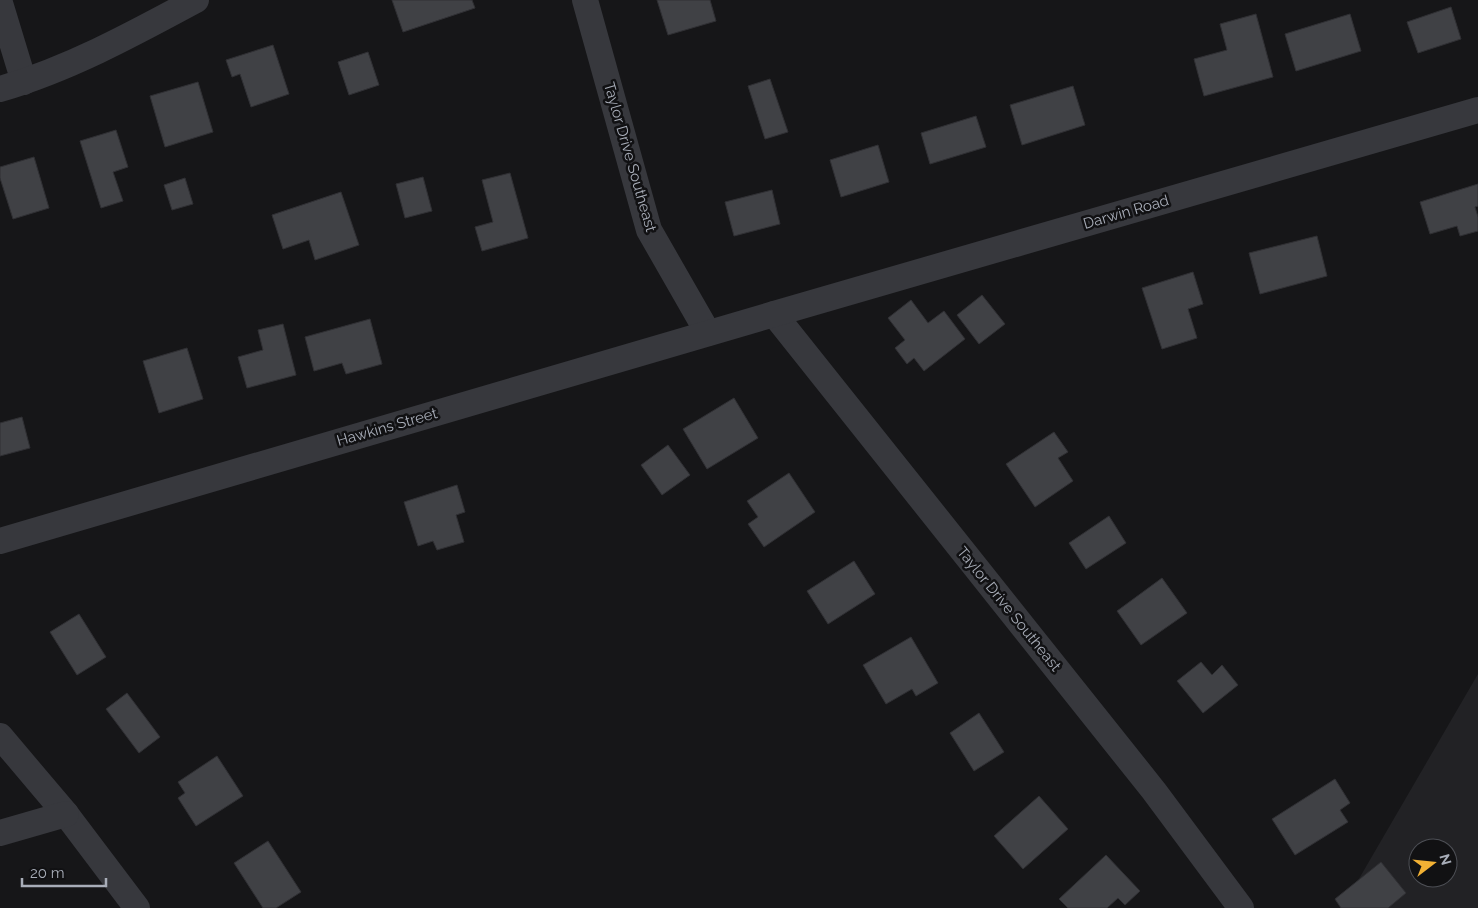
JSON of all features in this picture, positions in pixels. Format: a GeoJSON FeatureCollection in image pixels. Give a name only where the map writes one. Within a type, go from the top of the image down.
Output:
{"type":"FeatureCollection","features":[{"type":"Feature","properties":{"kind":"street"},"geometry":{"type":"LineString","coordinates":[[0,3],[12,85],[118,42],[196,0]]}},
{"type":"Feature","properties":{"kind":"street","name":"Taylor Drive Southeast"},"geometry":{"type":"LineString","coordinates":[[585,0],[649,230],[708,333]]}},
{"type":"Feature","properties":{"kind":"street","name":"Darwin Road"},"geometry":{"type":"LineString","coordinates":[[774,314],[1478,110]]}},
{"type":"Feature","properties":{"kind":"street","name":"Taylor Drive Southeast"},"geometry":{"type":"LineString","coordinates":[[774,314],[1154,791],[1241,908]]}},
{"type":"Feature","properties":{"kind":"street","name":"Hawkins Street"},"geometry":{"type":"LineString","coordinates":[[0,541],[774,314]]}},
{"type":"Feature","properties":{"kind":"street"},"geometry":{"type":"LineString","coordinates":[[0,736],[66,814],[137,908]]}},
{"type":"Feature","properties":{"kind":"street"},"geometry":{"type":"LineString","coordinates":[[0,833],[66,814]]}},
{"type":"Feature","properties":{"kind":"shaded area"},"geometry":{"type":"Polygon","coordinates":[[[1478,674],[1478,908],[1342,908],[1478,674]]]}},
{"type":"Feature","properties":{"kind":"building"},"geometry":{"type":"Polygon","coordinates":[[[392,0],[472,0],[475,8],[403,32],[392,0]]]}},
{"type":"Feature","properties":{"kind":"building"},"geometry":{"type":"Polygon","coordinates":[[[657,0],[710,0],[716,21],[668,35],[657,0]]]}},
{"type":"Feature","properties":{"kind":"building"},"geometry":{"type":"Polygon","coordinates":[[[1451,7],[1461,39],[1418,53],[1407,22],[1451,7]]]}},
{"type":"Feature","properties":{"kind":"building"},"geometry":{"type":"Polygon","coordinates":[[[1256,14],[1273,77],[1204,96],[1194,59],[1227,50],[1220,24],[1256,14]]]}},
{"type":"Feature","properties":{"kind":"building"},"geometry":{"type":"Polygon","coordinates":[[[1350,14],[1361,51],[1296,71],[1285,34],[1350,14]]]}},
{"type":"Feature","properties":{"kind":"building"},"geometry":{"type":"Polygon","coordinates":[[[273,45],[289,94],[251,107],[240,74],[232,77],[226,60],[273,45]]]}},
{"type":"Feature","properties":{"kind":"building"},"geometry":{"type":"Polygon","coordinates":[[[368,52],[379,85],[349,95],[338,62],[368,52]]]}},
{"type":"Feature","properties":{"kind":"building"},"geometry":{"type":"Polygon","coordinates":[[[770,79],[788,132],[765,139],[748,86],[770,79]]]}},
{"type":"Feature","properties":{"kind":"building"},"geometry":{"type":"Polygon","coordinates":[[[198,82],[213,132],[165,147],[150,96],[198,82]]]}},
{"type":"Feature","properties":{"kind":"building"},"geometry":{"type":"Polygon","coordinates":[[[1073,86],[1085,125],[1022,145],[1010,105],[1073,86]]]}},
{"type":"Feature","properties":{"kind":"building"},"geometry":{"type":"Polygon","coordinates":[[[976,116],[986,147],[930,164],[921,133],[976,116]]]}},
{"type":"Feature","properties":{"kind":"building"},"geometry":{"type":"Polygon","coordinates":[[[116,130],[128,167],[113,172],[123,201],[101,208],[80,141],[116,130]]]}},
{"type":"Feature","properties":{"kind":"building"},"geometry":{"type":"Polygon","coordinates":[[[878,145],[889,182],[841,197],[830,160],[878,145]]]}},
{"type":"Feature","properties":{"kind":"building"},"geometry":{"type":"Polygon","coordinates":[[[34,157],[49,208],[13,219],[0,178],[0,167],[34,157]]]}},
{"type":"Feature","properties":{"kind":"building"},"geometry":{"type":"Polygon","coordinates":[[[510,173],[528,238],[482,251],[475,227],[493,222],[482,180],[510,173]]]}},
{"type":"Feature","properties":{"kind":"building"},"geometry":{"type":"Polygon","coordinates":[[[423,177],[432,211],[405,218],[396,184],[423,177]]]}},
{"type":"Feature","properties":{"kind":"building"},"geometry":{"type":"Polygon","coordinates":[[[185,178],[193,204],[172,210],[164,185],[185,178]]]}},
{"type":"Feature","properties":{"kind":"building"},"geometry":{"type":"Polygon","coordinates":[[[1478,184],[1478,206],[1475,207],[1478,217],[1478,231],[1460,236],[1457,226],[1430,234],[1420,202],[1478,184]]]}},
{"type":"Feature","properties":{"kind":"building"},"geometry":{"type":"Polygon","coordinates":[[[772,190],[780,224],[734,236],[725,202],[772,190]]]}},
{"type":"Feature","properties":{"kind":"building"},"geometry":{"type":"Polygon","coordinates":[[[341,192],[359,245],[315,260],[309,240],[283,249],[272,215],[341,192]]]}},
{"type":"Feature","properties":{"kind":"building"},"geometry":{"type":"Polygon","coordinates":[[[1317,236],[1327,276],[1260,294],[1249,253],[1317,236]]]}},
{"type":"Feature","properties":{"kind":"building"},"geometry":{"type":"Polygon","coordinates":[[[1193,272],[1203,304],[1188,309],[1197,338],[1162,349],[1142,288],[1193,272]]]}},
{"type":"Feature","properties":{"kind":"building"},"geometry":{"type":"Polygon","coordinates":[[[982,295],[1005,324],[979,344],[957,315],[982,295]]]}},
{"type":"Feature","properties":{"kind":"building"},"geometry":{"type":"Polygon","coordinates":[[[911,300],[928,323],[944,311],[965,339],[924,371],[914,358],[907,364],[895,348],[905,340],[888,318],[911,300]]]}},
{"type":"Feature","properties":{"kind":"building"},"geometry":{"type":"Polygon","coordinates":[[[370,319],[382,364],[346,374],[342,363],[314,371],[305,337],[370,319]]]}},
{"type":"Feature","properties":{"kind":"building"},"geometry":{"type":"Polygon","coordinates":[[[283,324],[296,375],[247,388],[238,357],[263,350],[258,330],[283,324]]]}},
{"type":"Feature","properties":{"kind":"building"},"geometry":{"type":"Polygon","coordinates":[[[187,348],[203,399],[159,413],[143,361],[187,348]]]}},
{"type":"Feature","properties":{"kind":"building"},"geometry":{"type":"Polygon","coordinates":[[[734,398],[758,438],[707,469],[683,429],[734,398]]]}},
{"type":"Feature","properties":{"kind":"building"},"geometry":{"type":"Polygon","coordinates":[[[22,417],[30,448],[0,456],[0,423],[22,417]]]}},
{"type":"Feature","properties":{"kind":"building"},"geometry":{"type":"Polygon","coordinates":[[[1054,432],[1068,452],[1058,458],[1073,481],[1035,507],[1006,464],[1054,432]]]}},
{"type":"Feature","properties":{"kind":"building"},"geometry":{"type":"Polygon","coordinates":[[[668,445],[690,475],[662,495],[641,465],[668,445]]]}},
{"type":"Feature","properties":{"kind":"building"},"geometry":{"type":"Polygon","coordinates":[[[789,473],[815,512],[764,547],[748,524],[758,517],[747,501],[789,473]]]}},
{"type":"Feature","properties":{"kind":"building"},"geometry":{"type":"Polygon","coordinates":[[[457,485],[465,512],[456,515],[464,542],[437,550],[433,541],[418,546],[404,502],[457,485]]]}},
{"type":"Feature","properties":{"kind":"building"},"geometry":{"type":"Polygon","coordinates":[[[1109,516],[1126,543],[1086,569],[1069,543],[1109,516]]]}},
{"type":"Feature","properties":{"kind":"building"},"geometry":{"type":"Polygon","coordinates":[[[854,561],[875,594],[828,624],[807,591],[854,561]]]}},
{"type":"Feature","properties":{"kind":"building"},"geometry":{"type":"Polygon","coordinates":[[[1162,578],[1187,613],[1141,645],[1117,611],[1162,578]]]}},
{"type":"Feature","properties":{"kind":"building"},"geometry":{"type":"Polygon","coordinates":[[[79,614],[106,657],[77,675],[50,632],[79,614]]]}},
{"type":"Feature","properties":{"kind":"building"},"geometry":{"type":"Polygon","coordinates":[[[911,637],[938,683],[916,696],[912,689],[886,704],[863,665],[911,637]]]}},
{"type":"Feature","properties":{"kind":"building"},"geometry":{"type":"Polygon","coordinates":[[[1201,662],[1212,675],[1222,665],[1238,685],[1203,713],[1177,681],[1201,662]]]}},
{"type":"Feature","properties":{"kind":"building"},"geometry":{"type":"Polygon","coordinates":[[[127,693],[160,737],[139,753],[106,709],[127,693]]]}},
{"type":"Feature","properties":{"kind":"building"},"geometry":{"type":"Polygon","coordinates":[[[979,713],[1004,752],[974,771],[950,733],[979,713]]]}},
{"type":"Feature","properties":{"kind":"building"},"geometry":{"type":"Polygon","coordinates":[[[217,756],[243,796],[196,826],[178,798],[185,793],[178,782],[217,756]]]}},
{"type":"Feature","properties":{"kind":"building"},"geometry":{"type":"Polygon","coordinates":[[[1335,779],[1350,803],[1340,810],[1348,822],[1295,855],[1272,819],[1335,779]]]}},
{"type":"Feature","properties":{"kind":"building"},"geometry":{"type":"Polygon","coordinates":[[[1039,796],[1068,829],[1023,869],[994,836],[1039,796]]]}},
{"type":"Feature","properties":{"kind":"building"},"geometry":{"type":"Polygon","coordinates":[[[268,841],[301,892],[276,908],[263,908],[234,863],[268,841]]]}},
{"type":"Feature","properties":{"kind":"building"},"geometry":{"type":"Polygon","coordinates":[[[1106,855],[1140,891],[1125,905],[1118,898],[1107,908],[1068,908],[1059,899],[1106,855]]]}},
{"type":"Feature","properties":{"kind":"building"},"geometry":{"type":"Polygon","coordinates":[[[1381,862],[1406,893],[1388,908],[1341,908],[1335,899],[1381,862]]]}}]}
